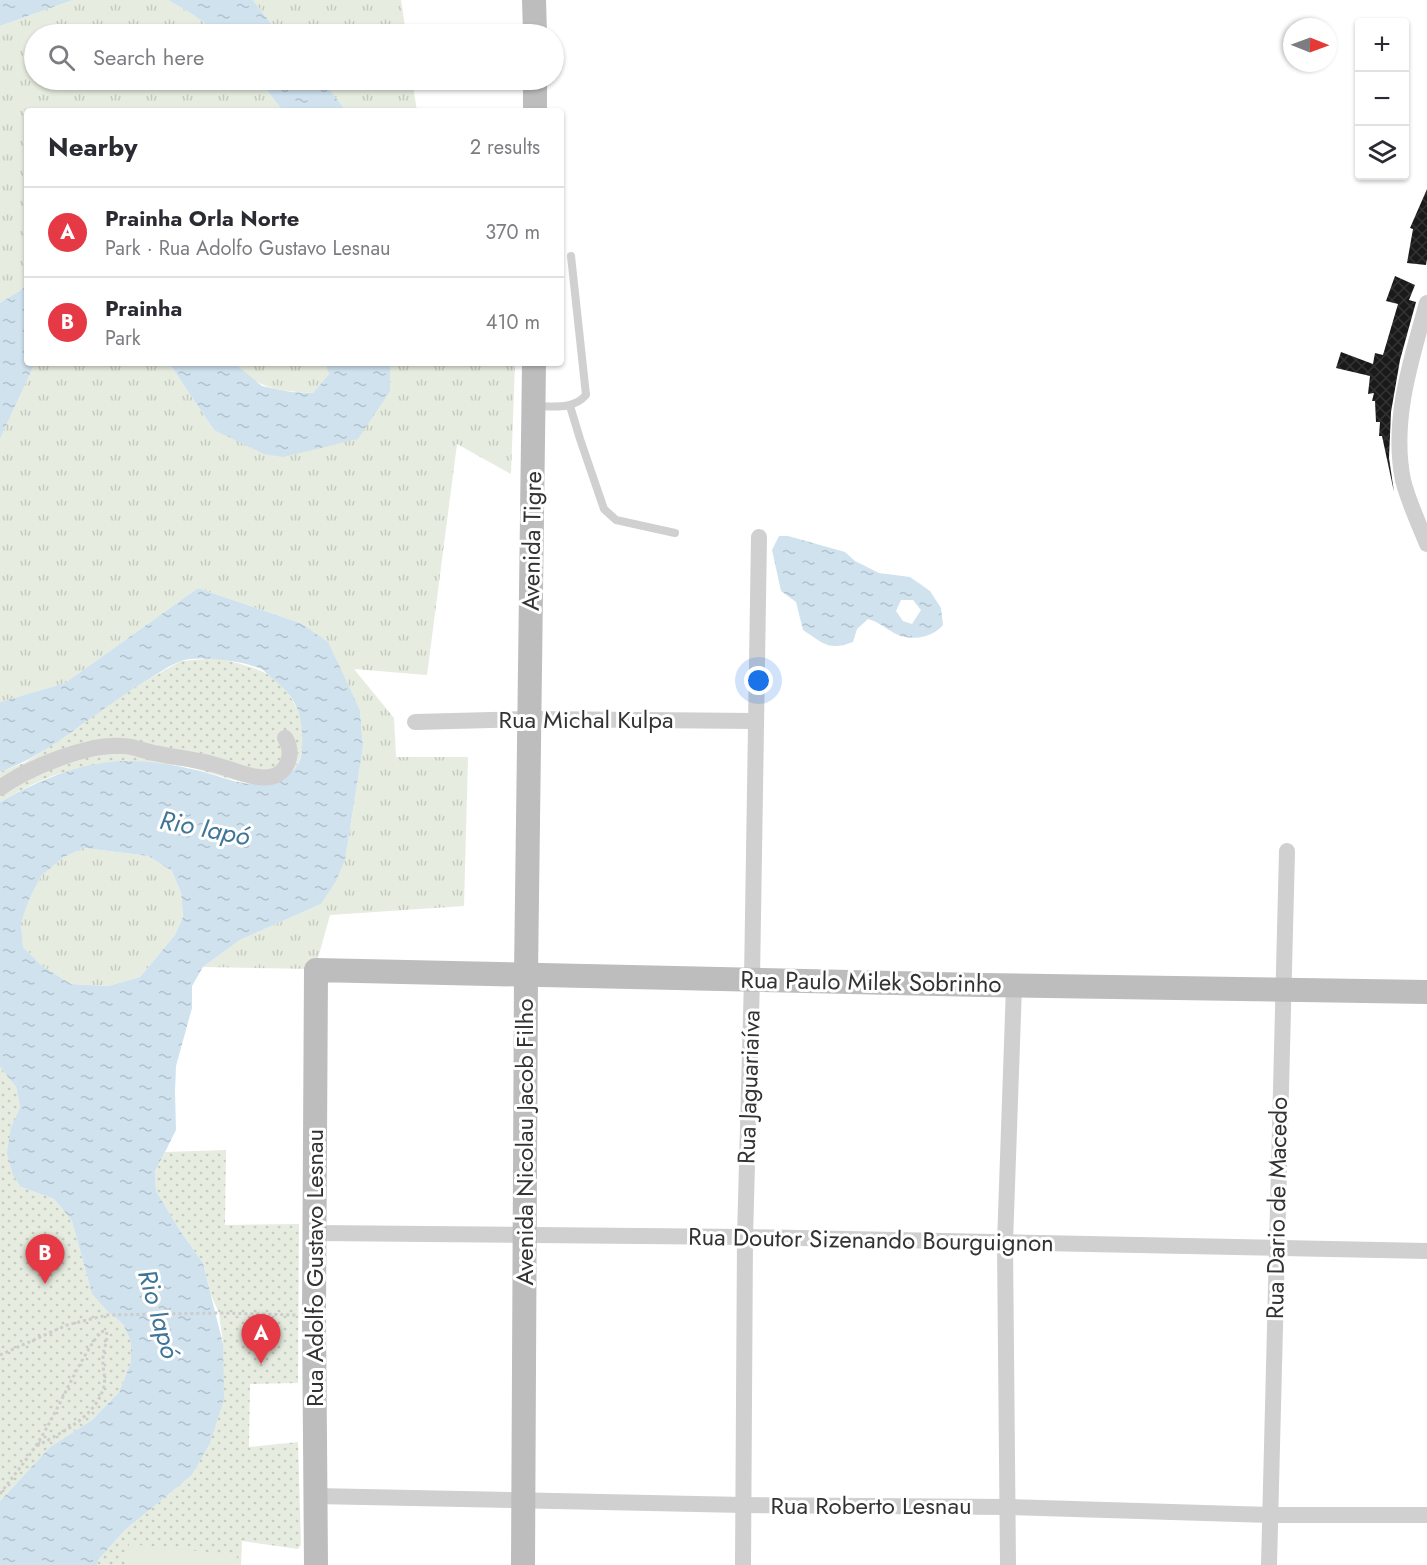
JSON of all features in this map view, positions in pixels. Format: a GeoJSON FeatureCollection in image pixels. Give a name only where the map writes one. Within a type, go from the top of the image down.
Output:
{"type":"FeatureCollection","features":[{"type":"Feature","properties":{"kind":"street"},"geometry":{"type":"LineString","coordinates":[[534,0],[535,24]]}},
{"type":"Feature","properties":{"kind":"street"},"geometry":{"type":"LineString","coordinates":[[535,90],[535,108]]}},
{"type":"Feature","properties":{"kind":"street"},"geometry":{"type":"LineString","coordinates":[[1427,303],[1402,404],[1399,442],[1403,480],[1427,544]]}},
{"type":"Feature","properties":{"kind":"street","name":"Avenida Tigre"},"geometry":{"type":"LineString","coordinates":[[529,720],[534,366]]}},
{"type":"Feature","properties":{"kind":"street","name":"Rua Jaguariaíva"},"geometry":{"type":"LineString","coordinates":[[743,1565],[745,1237],[752,980],[759,537]]}},
{"type":"Feature","properties":{"kind":"street","name":"Avenida Nicolau Jacob Filho"},"geometry":{"type":"LineString","coordinates":[[523,1565],[529,720]]}},
{"type":"Feature","properties":{"kind":"street","name":"Rua Michal Kulpa"},"geometry":{"type":"LineString","coordinates":[[416,722],[756,721]]}},
{"type":"Feature","properties":{"kind":"street"},"geometry":{"type":"LineString","coordinates":[[0,788],[12,780],[90,748],[123,746],[214,764],[255,776],[271,777],[283,771],[288,761],[290,751],[285,738]]}},
{"type":"Feature","properties":{"kind":"street","name":"Rua Dario de Macedo"},"geometry":{"type":"LineString","coordinates":[[1269,1565],[1287,851]]}},
{"type":"Feature","properties":{"kind":"street","name":"Rua Paulo Milek Sobrinho"},"geometry":{"type":"LineString","coordinates":[[316,970],[1014,986],[1427,992]]}},
{"type":"Feature","properties":{"kind":"street","name":"Rua Adolfo Gustavo Lesnau"},"geometry":{"type":"LineString","coordinates":[[316,970],[314,1314],[316,1565]]}},
{"type":"Feature","properties":{"kind":"street"},"geometry":{"type":"LineString","coordinates":[[1008,1565],[1005,1243],[1014,986]]}},
{"type":"Feature","properties":{"kind":"street","name":"Rua Doutor Sizenando Bourguignon"},"geometry":{"type":"LineString","coordinates":[[315,1233],[745,1237],[1427,1251]]}},
{"type":"Feature","properties":{"kind":"street","name":"Rua Roberto Lesnau"},"geometry":{"type":"LineString","coordinates":[[315,1496],[1008,1507],[1270,1515],[1427,1515]]}},
{"type":"Feature","properties":{"kind":"lane"},"geometry":{"type":"LineString","coordinates":[[534,406],[570,406],[579,403],[586,395],[571,256]]}},
{"type":"Feature","properties":{"kind":"lane"},"geometry":{"type":"LineString","coordinates":[[570,406],[604,509],[616,520],[675,533]]}},
{"type":"Feature","properties":{"kind":"path"},"geometry":{"type":"LineString","coordinates":[[0,1355],[67,1324],[107,1315],[314,1314]]}},
{"type":"Feature","properties":{"kind":"path"},"geometry":{"type":"LineString","coordinates":[[0,1494],[35,1447],[84,1354],[100,1332],[106,1331],[108,1335],[103,1355],[104,1387],[99,1398],[83,1420],[35,1447]]}},
{"type":"Feature","properties":{"kind":"green space"},"geometry":{"type":"Polygon","coordinates":[[[73,0],[168,0],[206,24],[24,24],[24,90],[267,90],[281,108],[24,108],[24,288],[0,303],[0,26],[73,0]]]}},
{"type":"Feature","properties":{"kind":"green space"},"geometry":{"type":"Polygon","coordinates":[[[253,0],[401,0],[405,24],[271,24],[253,0]]]}},
{"type":"Feature","properties":{"kind":"green space"},"geometry":{"type":"Polygon","coordinates":[[[329,90],[414,90],[417,108],[344,108],[329,90]]]}},
{"type":"Feature","properties":{"kind":"green space"},"geometry":{"type":"Polygon","coordinates":[[[34,366],[171,366],[214,430],[390,391],[390,366],[515,366],[511,474],[457,444],[427,675],[354,669],[394,718],[396,757],[468,757],[464,906],[330,915],[315,969],[203,967],[240,940],[321,904],[345,860],[363,747],[360,710],[345,679],[300,623],[198,588],[65,683],[0,702],[0,439],[34,366]]]}},
{"type":"Feature","properties":{"kind":"green space"},"geometry":{"type":"Polygon","coordinates":[[[237,366],[326,366],[329,374],[313,393],[269,387],[241,371],[237,366]]]}},
{"type":"Feature","properties":{"kind":"green space"},"geometry":{"type":"Polygon","coordinates":[[[217,658],[254,668],[274,678],[290,696],[300,718],[303,747],[297,765],[283,778],[270,782],[243,782],[172,765],[74,771],[43,780],[0,802],[0,772],[24,763],[78,728],[123,694],[181,661],[217,658]]]}},
{"type":"Feature","properties":{"kind":"green space"},"geometry":{"type":"Polygon","coordinates":[[[84,848],[148,856],[172,871],[181,893],[183,917],[175,935],[140,977],[108,986],[71,984],[41,965],[23,947],[21,923],[41,876],[64,857],[84,848]]]}},
{"type":"Feature","properties":{"kind":"green space"},"geometry":{"type":"Polygon","coordinates":[[[0,1067],[16,1087],[20,1107],[11,1127],[21,1187],[54,1199],[72,1221],[92,1294],[123,1324],[131,1342],[131,1362],[119,1392],[92,1420],[50,1447],[0,1501],[0,1067]]]}},
{"type":"Feature","properties":{"kind":"green space"},"geometry":{"type":"Polygon","coordinates":[[[226,1150],[225,1225],[299,1224],[298,1383],[250,1384],[249,1447],[298,1442],[301,1545],[298,1549],[242,1541],[241,1565],[97,1565],[99,1559],[125,1530],[191,1476],[223,1344],[219,1313],[211,1295],[203,1263],[156,1191],[155,1173],[165,1152],[226,1150]]]}},
{"type":"Feature","properties":{"kind":"green space"},"geometry":{"type":"Polygon","coordinates":[[[129,1544],[237,1555],[236,1565],[126,1565],[129,1544]]]}},
{"type":"Feature","properties":{"kind":"water"},"geometry":{"type":"Polygon","coordinates":[[[0,0],[73,0],[0,26],[0,0]]]}},
{"type":"Feature","properties":{"kind":"water"},"geometry":{"type":"Polygon","coordinates":[[[168,0],[253,0],[271,24],[206,24],[168,0]]]}},
{"type":"Feature","properties":{"kind":"water"},"geometry":{"type":"Polygon","coordinates":[[[267,90],[330,90],[344,108],[281,108],[267,90]]]}},
{"type":"Feature","properties":{"kind":"water"},"geometry":{"type":"Polygon","coordinates":[[[24,288],[24,366],[34,366],[0,439],[0,303],[24,288]]]}},
{"type":"Feature","properties":{"kind":"water"},"geometry":{"type":"Polygon","coordinates":[[[171,366],[238,366],[262,386],[291,392],[313,393],[329,374],[326,366],[390,366],[390,391],[358,439],[283,457],[264,454],[214,430],[171,366]]]}},
{"type":"Feature","properties":{"kind":"water"},"geometry":{"type":"Polygon","coordinates":[[[779,536],[788,536],[845,552],[855,561],[879,573],[910,577],[930,591],[941,608],[943,625],[927,636],[914,638],[900,636],[868,619],[857,629],[853,642],[838,646],[827,645],[803,630],[796,602],[781,591],[772,550],[779,536]],[[901,600],[896,611],[903,621],[912,624],[921,610],[913,600],[901,600]]]}},
{"type":"Feature","properties":{"kind":"water","name":"Rio Iapó"},"geometry":{"type":"Polygon","coordinates":[[[198,588],[300,623],[328,642],[360,710],[363,747],[345,860],[336,881],[321,904],[240,940],[203,967],[192,986],[192,1008],[176,1066],[176,1130],[155,1172],[156,1191],[203,1263],[223,1344],[224,1399],[210,1443],[191,1476],[125,1530],[99,1559],[97,1565],[0,1565],[0,1501],[50,1447],[92,1420],[119,1392],[131,1362],[131,1342],[123,1324],[92,1294],[72,1221],[54,1199],[21,1187],[13,1175],[7,1153],[11,1127],[20,1107],[16,1087],[0,1067],[0,802],[62,773],[111,762],[160,763],[231,780],[262,784],[278,780],[292,771],[301,758],[302,749],[302,727],[293,700],[281,685],[264,671],[233,661],[189,659],[173,665],[130,691],[39,753],[0,772],[0,702],[65,683],[198,588]],[[84,848],[64,857],[41,876],[29,900],[21,923],[23,947],[41,965],[71,984],[108,986],[140,977],[175,935],[183,917],[181,893],[172,871],[148,856],[84,848]]]}},
{"type":"Feature","properties":{"kind":"building"},"geometry":{"type":"Polygon","coordinates":[[[1427,189],[1426,265],[1407,263],[1413,229],[1410,228],[1427,189]]]}},
{"type":"Feature","properties":{"kind":"building"},"geometry":{"type":"Polygon","coordinates":[[[1395,276],[1415,285],[1409,300],[1416,302],[1400,360],[1391,412],[1389,458],[1394,492],[1382,436],[1379,436],[1380,422],[1376,422],[1375,401],[1372,401],[1374,393],[1368,394],[1370,376],[1336,368],[1341,352],[1373,364],[1375,353],[1383,355],[1398,304],[1386,301],[1395,276]]]}},
{"type":"Feature","properties":{"kind":"place","name":"Prainha"},"geometry":{"type":"Point","coordinates":[45,1284]}},
{"type":"Feature","properties":{"kind":"place","name":"Prainha Orla Norte"},"geometry":{"type":"Point","coordinates":[261,1364]}}]}
